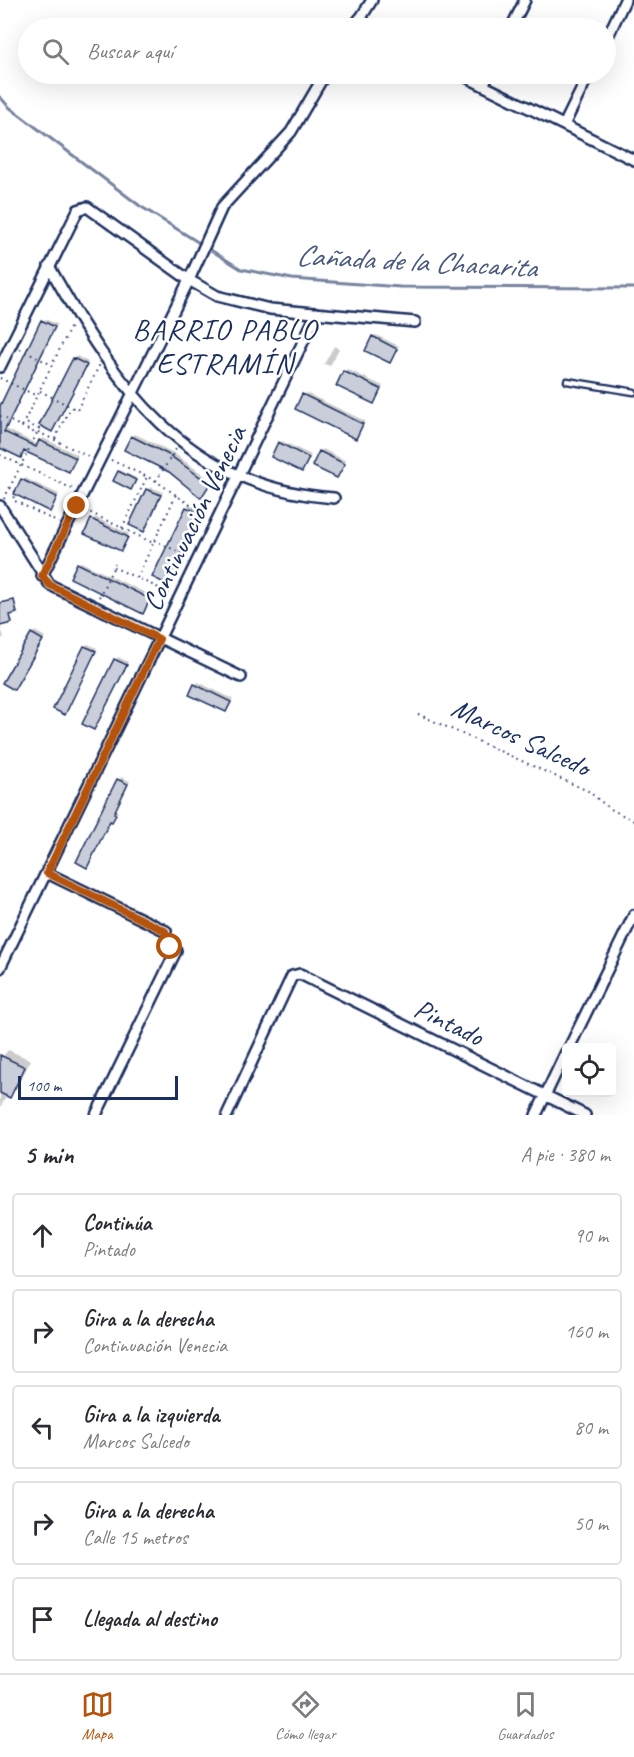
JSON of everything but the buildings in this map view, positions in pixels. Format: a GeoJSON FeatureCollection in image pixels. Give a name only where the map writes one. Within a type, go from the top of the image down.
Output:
{"type":"FeatureCollection","features":[{"type":"Feature","properties":{"kind":"street"},"geometry":{"type":"LineString","coordinates":[[367,18],[372,0]]}},
{"type":"Feature","properties":{"kind":"street"},"geometry":{"type":"LineString","coordinates":[[516,18],[525,0]]}},
{"type":"Feature","properties":{"kind":"street"},"geometry":{"type":"LineString","coordinates":[[616,19],[625,0]]}},
{"type":"Feature","properties":{"kind":"street"},"geometry":{"type":"LineString","coordinates":[[42,576],[189,280],[222,207],[291,132],[319,84]]}},
{"type":"Feature","properties":{"kind":"street"},"geometry":{"type":"LineString","coordinates":[[564,125],[584,84]]}},
{"type":"Feature","properties":{"kind":"street"},"geometry":{"type":"LineString","coordinates":[[483,85],[634,160]]}},
{"type":"Feature","properties":{"kind":"street"},"geometry":{"type":"LineString","coordinates":[[0,367],[78,210],[87,207],[189,280],[217,296],[239,303],[317,314],[415,322]]}},
{"type":"Feature","properties":{"kind":"street"},"geometry":{"type":"LineString","coordinates":[[49,266],[104,356],[161,426],[204,458],[239,476],[290,491],[334,498]]}},
{"type":"Feature","properties":{"kind":"street","name":"Continuación Venecia"},"geometry":{"type":"LineString","coordinates":[[0,968],[317,314]]}},
{"type":"Feature","properties":{"kind":"street"},"geometry":{"type":"LineString","coordinates":[[0,506],[42,576],[50,585],[241,677]]}},
{"type":"Feature","properties":{"kind":"street"},"geometry":{"type":"LineString","coordinates":[[47,873],[165,931]]}},
{"type":"Feature","properties":{"kind":"street"},"geometry":{"type":"LineString","coordinates":[[571,1043],[634,915]]}},
{"type":"Feature","properties":{"kind":"street"},"geometry":{"type":"LineString","coordinates":[[96,1115],[176,951]]}},
{"type":"Feature","properties":{"kind":"street","name":"Pintado"},"geometry":{"type":"LineString","coordinates":[[226,1115],[292,976],[304,975],[585,1115]]}},
{"type":"Feature","properties":{"kind":"street"},"geometry":{"type":"LineString","coordinates":[[536,1115],[562,1062]]}},
{"type":"Feature","properties":{"kind":"lane"},"geometry":{"type":"LineString","coordinates":[[567,381],[634,392]]}},
{"type":"Feature","properties":{"kind":"path"},"geometry":{"type":"LineString","coordinates":[[22,426],[77,314]]}},
{"type":"Feature","properties":{"kind":"path"},"geometry":{"type":"LineString","coordinates":[[11,345],[52,365]]}},
{"type":"Feature","properties":{"kind":"path"},"geometry":{"type":"LineString","coordinates":[[40,391],[77,410],[104,356]]}},
{"type":"Feature","properties":{"kind":"path"},"geometry":{"type":"LineString","coordinates":[[0,378],[37,396]]}},
{"type":"Feature","properties":{"kind":"path"},"geometry":{"type":"LineString","coordinates":[[54,440],[71,407]]}},
{"type":"Feature","properties":{"kind":"path"},"geometry":{"type":"LineString","coordinates":[[0,416],[156,481],[196,509],[218,519]]}},
{"type":"Feature","properties":{"kind":"path"},"geometry":{"type":"LineString","coordinates":[[0,506],[39,429],[24,422]]}},
{"type":"Feature","properties":{"kind":"path"},"geometry":{"type":"LineString","coordinates":[[156,481],[182,442]]}},
{"type":"Feature","properties":{"kind":"path"},"geometry":{"type":"LineString","coordinates":[[0,455],[72,489]]}},
{"type":"Feature","properties":{"kind":"path"},"geometry":{"type":"LineString","coordinates":[[122,528],[147,477]]}},
{"type":"Feature","properties":{"kind":"path"},"geometry":{"type":"LineString","coordinates":[[10,488],[15,490],[13,500],[57,521]]}},
{"type":"Feature","properties":{"kind":"path"},"geometry":{"type":"LineString","coordinates":[[137,578],[176,495]]}},
{"type":"Feature","properties":{"kind":"path"},"geometry":{"type":"LineString","coordinates":[[77,506],[197,561]]}},
{"type":"Feature","properties":{"kind":"path"},"geometry":{"type":"LineString","coordinates":[[93,607],[114,566],[180,598]]}},
{"type":"Feature","properties":{"kind":"path","name":"Marcos Salcedo"},"geometry":{"type":"LineString","coordinates":[[418,714],[588,791],[609,808],[634,821]]}},
{"type":"Feature","properties":{"kind":"waterway","name":"Cañada de la Chacarita"},"geometry":{"type":"LineString","coordinates":[[0,97],[9,107],[140,206],[241,269],[292,279],[400,287],[634,288]]}},
{"type":"Feature","properties":{"kind":"district","name":"BARRIO PABLO ESTRAMÍN"},"geometry":{"type":"Point","coordinates":[225,346]}},
{"type":"Feature","properties":{"kind":"route"},"geometry":{"type":"LineString","coordinates":[[77,506],[42,576],[45,581],[159,639],[47,873],[165,931],[170,947]]}}]}
